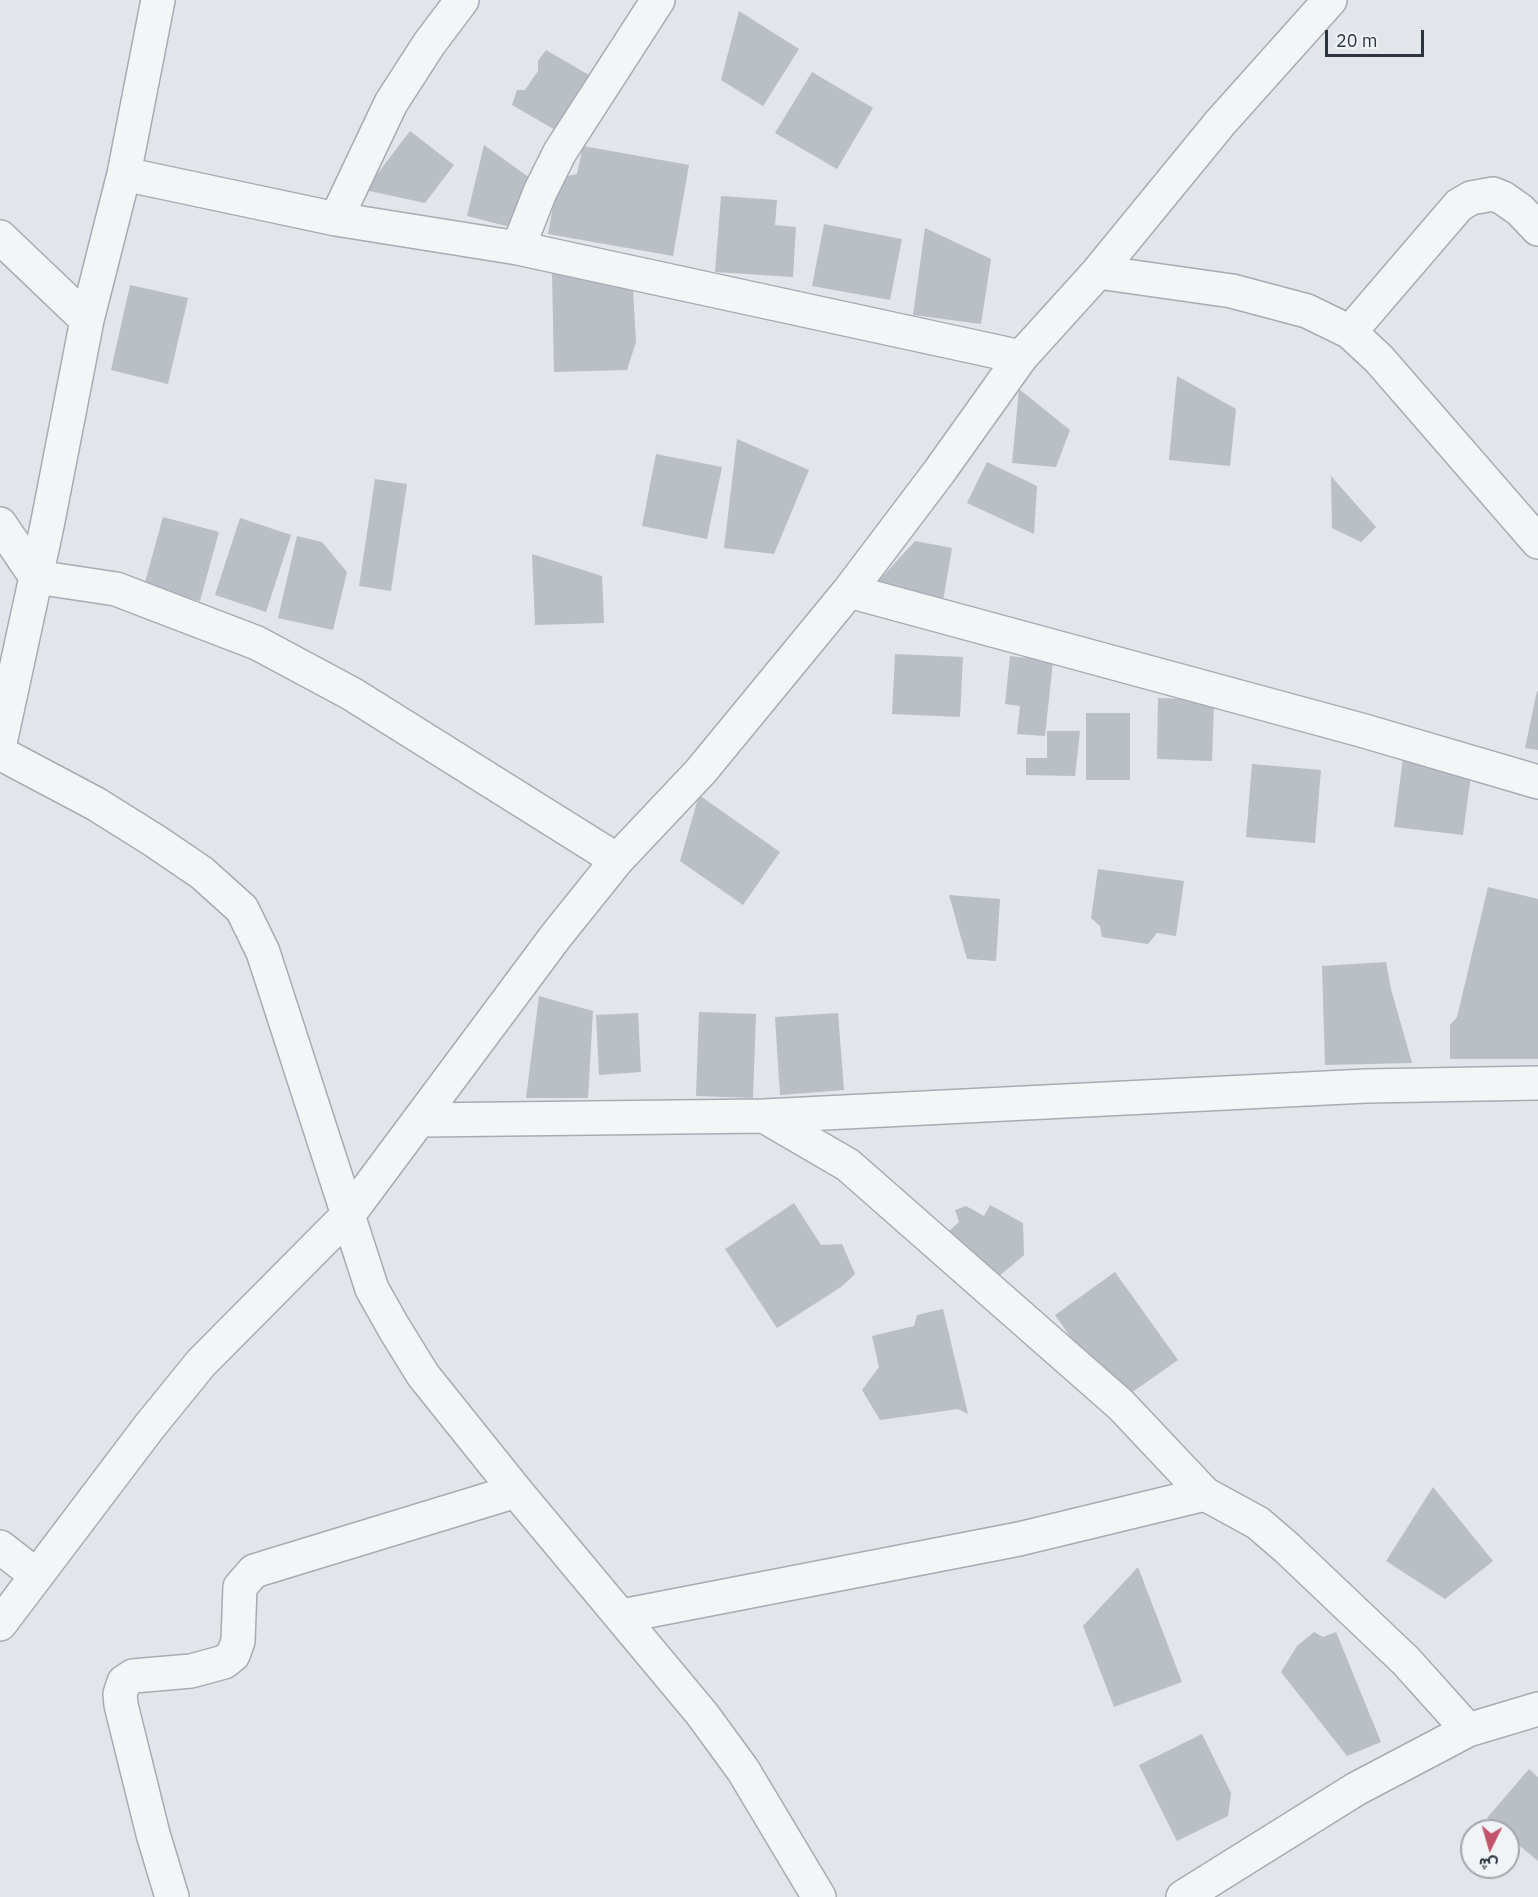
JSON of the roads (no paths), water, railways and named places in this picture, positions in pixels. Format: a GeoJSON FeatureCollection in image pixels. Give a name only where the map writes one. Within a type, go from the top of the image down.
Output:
{"type":"FeatureCollection","features":[{"type":"Feature","properties":{"kind":"street"},"geometry":{"type":"LineString","coordinates":[[0,743],[36,577],[87,320],[124,174],[158,0]]}},
{"type":"Feature","properties":{"kind":"street"},"geometry":{"type":"LineString","coordinates":[[336,219],[391,104],[413,67],[462,0]]}},
{"type":"Feature","properties":{"kind":"street"},"geometry":{"type":"LineString","coordinates":[[518,248],[540,192],[560,152],[658,0]]}},
{"type":"Feature","properties":{"kind":"street"},"geometry":{"type":"LineString","coordinates":[[0,1624],[201,1363],[349,1214],[556,936],[617,860],[701,771],[849,591],[939,472],[1021,357],[1098,272],[1220,123],[1330,0]]}},
{"type":"Feature","properties":{"kind":"street"},"geometry":{"type":"LineString","coordinates":[[124,174],[336,219],[518,248],[1021,357]]}},
{"type":"Feature","properties":{"kind":"street"},"geometry":{"type":"LineString","coordinates":[[1350,332],[1459,205],[1471,198],[1492,194],[1503,198],[1520,210],[1538,229]]}},
{"type":"Feature","properties":{"kind":"street"},"geometry":{"type":"LineString","coordinates":[[0,237],[87,320]]}},
{"type":"Feature","properties":{"kind":"street"},"geometry":{"type":"LineString","coordinates":[[1098,272],[1232,291],[1307,311],[1350,332],[1379,358],[1538,542]]}},
{"type":"Feature","properties":{"kind":"street"},"geometry":{"type":"LineString","coordinates":[[0,524],[36,577],[116,589],[257,643],[352,694],[617,860]]}},
{"type":"Feature","properties":{"kind":"street"},"geometry":{"type":"LineString","coordinates":[[849,591],[1362,730],[1538,782]]}},
{"type":"Feature","properties":{"kind":"street"},"geometry":{"type":"LineString","coordinates":[[0,753],[96,804],[155,841],[202,873],[242,909],[263,952],[284,1023],[372,1288],[394,1328],[423,1375],[516,1491],[702,1713],[743,1770],[819,1897]]}},
{"type":"Feature","properties":{"kind":"street"},"geometry":{"type":"LineString","coordinates":[[421,1120],[764,1116],[1366,1086],[1538,1083]]}},
{"type":"Feature","properties":{"kind":"street"},"geometry":{"type":"LineString","coordinates":[[764,1116],[848,1165],[1121,1405],[1205,1494],[1258,1523],[1287,1548],[1406,1661],[1468,1730]]}},
{"type":"Feature","properties":{"kind":"street"},"geometry":{"type":"LineString","coordinates":[[172,1897],[153,1834],[121,1706],[120,1694],[124,1682],[133,1677],[191,1671],[216,1665],[233,1655],[240,1630],[240,1587],[254,1571],[516,1491]]}},
{"type":"Feature","properties":{"kind":"street"},"geometry":{"type":"LineString","coordinates":[[622,1616],[1019,1539],[1205,1494]]}},
{"type":"Feature","properties":{"kind":"street"},"geometry":{"type":"LineString","coordinates":[[0,1547],[36,1575]]}},
{"type":"Feature","properties":{"kind":"street"},"geometry":{"type":"LineString","coordinates":[[1183,1897],[1356,1789],[1468,1730],[1538,1709]]}}]}
